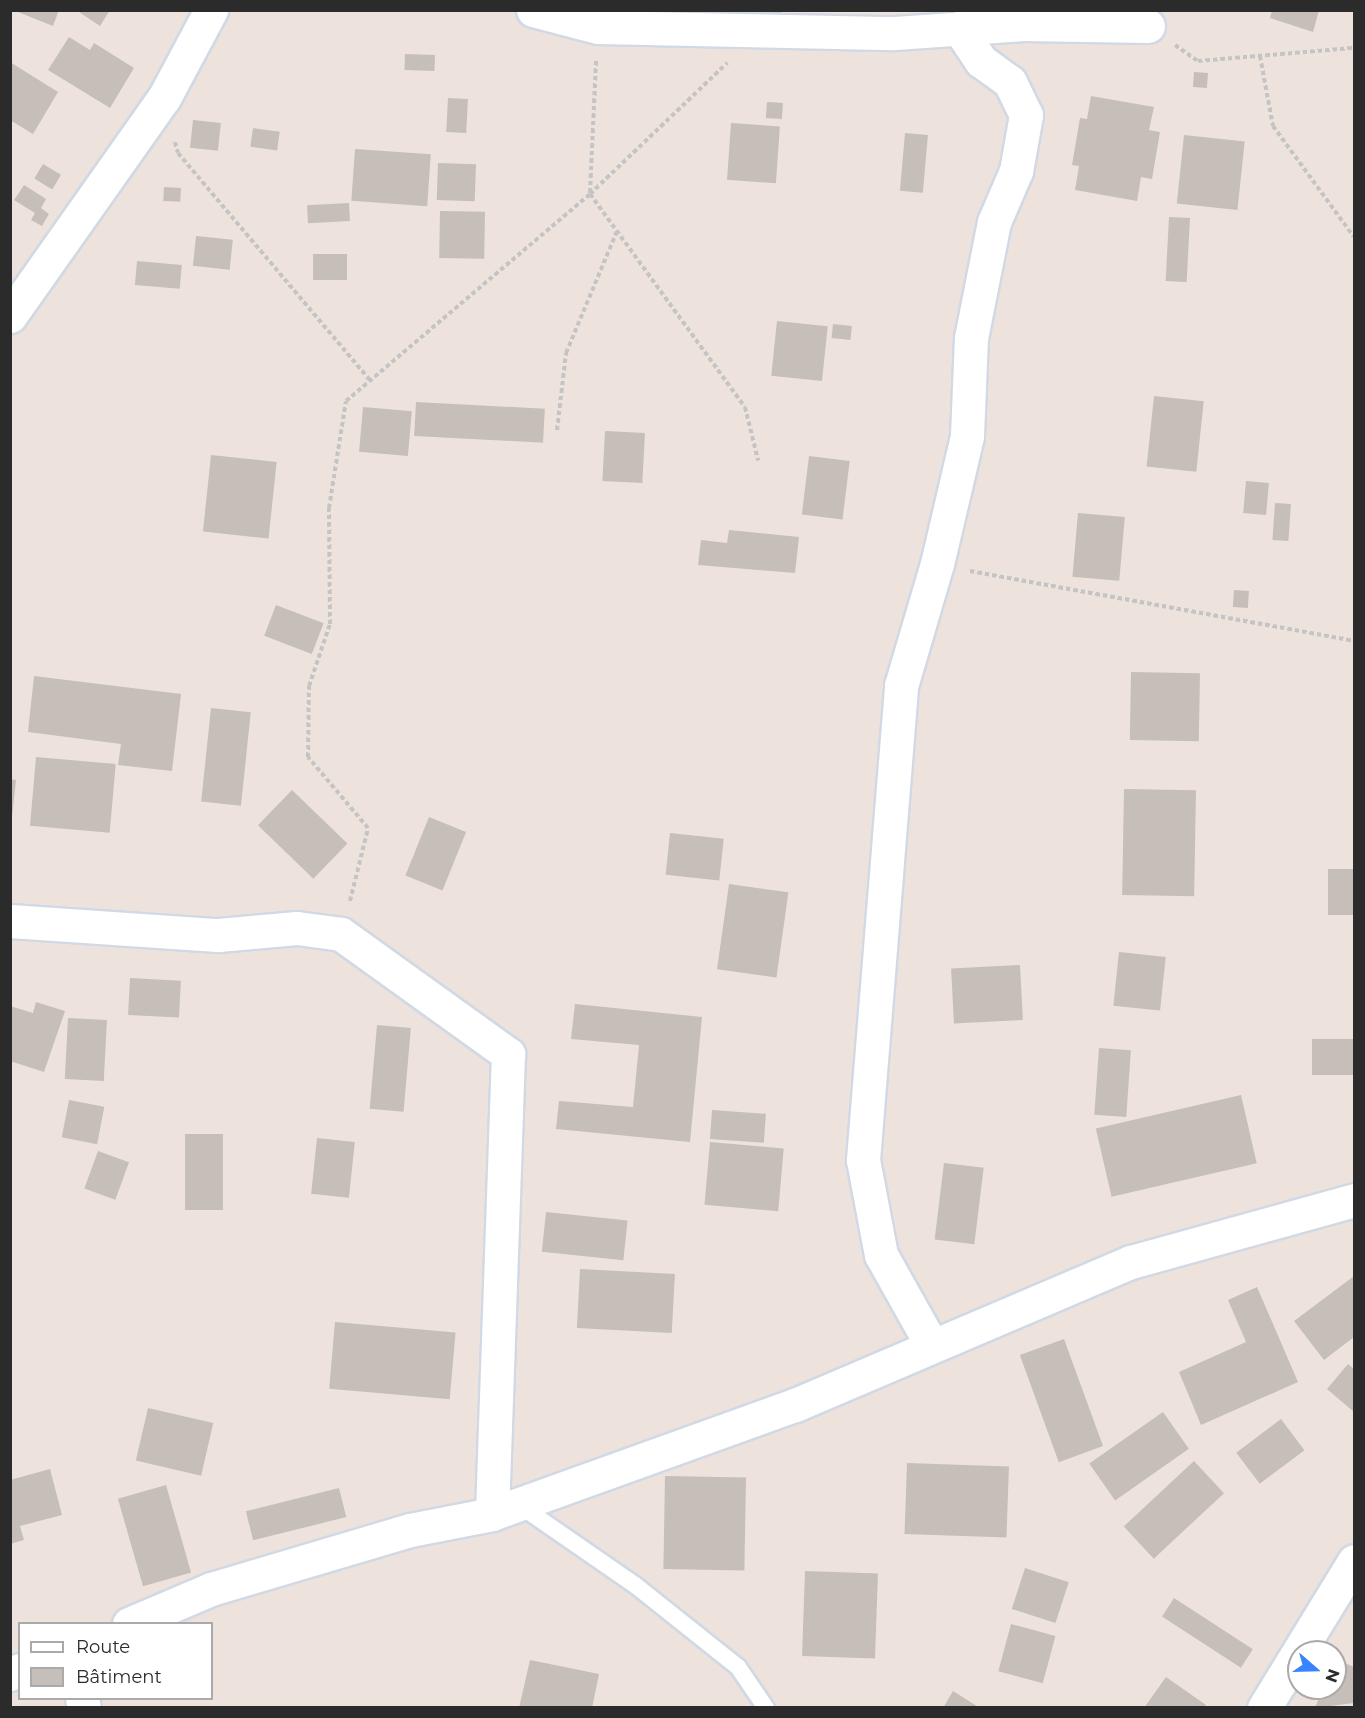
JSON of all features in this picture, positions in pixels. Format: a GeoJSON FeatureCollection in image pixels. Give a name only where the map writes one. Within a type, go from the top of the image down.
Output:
{"type":"FeatureCollection","features":[{"type":"Feature","properties":{"kind":"street"},"geometry":{"type":"LineString","coordinates":[[10,316],[164,98],[211,10]]}},
{"type":"Feature","properties":{"kind":"street"},"geometry":{"type":"LineString","coordinates":[[533,10],[598,27],[760,30],[1148,26]]}},
{"type":"Feature","properties":{"kind":"street"},"geometry":{"type":"LineString","coordinates":[[931,1344],[881,1255],[862,1160],[901,686],[937,564],[967,436],[971,338],[993,222],[1016,171],[1026,115],[1010,82],[981,61],[959,28]]}},
{"type":"Feature","properties":{"kind":"street"},"geometry":{"type":"LineString","coordinates":[[10,921],[218,935],[297,928],[341,933],[508,1054],[506,1510]]}},
{"type":"Feature","properties":{"kind":"street"},"geometry":{"type":"LineString","coordinates":[[131,1622],[211,1589],[410,1530],[506,1510],[795,1405],[931,1344],[1131,1262],[1354,1200]]}},
{"type":"Feature","properties":{"kind":"street"},"geometry":{"type":"LineString","coordinates":[[1264,1707],[1354,1560]]}},
{"type":"Feature","properties":{"kind":"lane"},"geometry":{"type":"LineString","coordinates":[[506,1510],[635,1585],[738,1667],[766,1707]]}},
{"type":"Feature","properties":{"kind":"path"},"geometry":{"type":"LineString","coordinates":[[1148,26],[1198,61],[1354,48]]}},
{"type":"Feature","properties":{"kind":"path"},"geometry":{"type":"LineString","coordinates":[[598,27],[590,194],[745,407],[758,460]]}},
{"type":"Feature","properties":{"kind":"path"},"geometry":{"type":"LineString","coordinates":[[341,933],[368,828],[308,757],[309,686],[330,624],[329,508],[346,401],[590,194],[760,30]]}},
{"type":"Feature","properties":{"kind":"path"},"geometry":{"type":"LineString","coordinates":[[1260,56],[1273,126],[1354,237]]}},
{"type":"Feature","properties":{"kind":"path"},"geometry":{"type":"LineString","coordinates":[[164,98],[178,153],[370,380]]}},
{"type":"Feature","properties":{"kind":"path"},"geometry":{"type":"LineString","coordinates":[[556,430],[566,353],[617,231]]}},
{"type":"Feature","properties":{"kind":"path"},"geometry":{"type":"LineString","coordinates":[[937,564],[1354,641]]}},
{"type":"Feature","properties":{"kind":"building"},"geometry":{"type":"Polygon","coordinates":[[[13,10],[59,10],[53,26],[13,10]]]}},
{"type":"Feature","properties":{"kind":"building"},"geometry":{"type":"Polygon","coordinates":[[[76,10],[110,10],[100,26],[76,10]]]}},
{"type":"Feature","properties":{"kind":"building"},"geometry":{"type":"Polygon","coordinates":[[[745,10],[781,10],[781,19],[745,19],[745,10]]]}},
{"type":"Feature","properties":{"kind":"building"},"geometry":{"type":"Polygon","coordinates":[[[1272,10],[1319,10],[1313,32],[1270,18],[1272,10]]]}},
{"type":"Feature","properties":{"kind":"building"},"geometry":{"type":"Polygon","coordinates":[[[69,37],[90,50],[94,43],[134,68],[110,108],[48,70],[69,37]]]}},
{"type":"Feature","properties":{"kind":"building"},"geometry":{"type":"Polygon","coordinates":[[[405,54],[435,55],[434,71],[404,70],[405,54]]]}},
{"type":"Feature","properties":{"kind":"building"},"geometry":{"type":"Polygon","coordinates":[[[10,62],[58,92],[33,134],[10,120],[10,62]]]}},
{"type":"Feature","properties":{"kind":"building"},"geometry":{"type":"Polygon","coordinates":[[[1194,72],[1208,73],[1207,88],[1193,87],[1194,72]]]}},
{"type":"Feature","properties":{"kind":"building"},"geometry":{"type":"Polygon","coordinates":[[[1091,96],[1154,107],[1149,130],[1160,132],[1152,179],[1141,177],[1137,201],[1075,190],[1079,166],[1072,165],[1080,118],[1087,119],[1091,96]]]}},
{"type":"Feature","properties":{"kind":"building"},"geometry":{"type":"Polygon","coordinates":[[[448,98],[468,99],[466,133],[446,132],[448,98]]]}},
{"type":"Feature","properties":{"kind":"building"},"geometry":{"type":"Polygon","coordinates":[[[767,102],[783,103],[782,119],[766,118],[767,102]]]}},
{"type":"Feature","properties":{"kind":"building"},"geometry":{"type":"Polygon","coordinates":[[[193,120],[221,123],[218,151],[190,148],[193,120]]]}},
{"type":"Feature","properties":{"kind":"building"},"geometry":{"type":"Polygon","coordinates":[[[731,123],[780,126],[776,183],[727,180],[731,123]]]}},
{"type":"Feature","properties":{"kind":"building"},"geometry":{"type":"Polygon","coordinates":[[[253,128],[280,132],[277,151],[250,147],[253,128]]]}},
{"type":"Feature","properties":{"kind":"building"},"geometry":{"type":"Polygon","coordinates":[[[905,133],[928,135],[923,193],[900,191],[905,133]]]}},
{"type":"Feature","properties":{"kind":"building"},"geometry":{"type":"Polygon","coordinates":[[[1184,135],[1245,141],[1237,210],[1177,204],[1184,135]]]}},
{"type":"Feature","properties":{"kind":"building"},"geometry":{"type":"Polygon","coordinates":[[[355,149],[431,154],[427,206],[351,201],[355,149]]]}},
{"type":"Feature","properties":{"kind":"building"},"geometry":{"type":"Polygon","coordinates":[[[438,163],[476,164],[475,201],[437,200],[438,163]]]}},
{"type":"Feature","properties":{"kind":"building"},"geometry":{"type":"Polygon","coordinates":[[[43,164],[61,175],[52,189],[34,179],[43,164]]]}},
{"type":"Feature","properties":{"kind":"building"},"geometry":{"type":"Polygon","coordinates":[[[24,185],[46,199],[41,208],[49,214],[42,226],[31,220],[35,213],[14,200],[24,185]]]}},
{"type":"Feature","properties":{"kind":"building"},"geometry":{"type":"Polygon","coordinates":[[[164,187],[181,188],[180,202],[163,201],[164,187]]]}},
{"type":"Feature","properties":{"kind":"building"},"geometry":{"type":"Polygon","coordinates":[[[349,203],[350,221],[308,223],[307,205],[349,203]]]}},
{"type":"Feature","properties":{"kind":"building"},"geometry":{"type":"Polygon","coordinates":[[[440,211],[485,212],[484,259],[439,258],[440,211]]]}},
{"type":"Feature","properties":{"kind":"building"},"geometry":{"type":"Polygon","coordinates":[[[1169,217],[1190,218],[1187,282],[1166,281],[1169,217]]]}},
{"type":"Feature","properties":{"kind":"building"},"geometry":{"type":"Polygon","coordinates":[[[196,236],[233,240],[230,270],[193,266],[196,236]]]}},
{"type":"Feature","properties":{"kind":"building"},"geometry":{"type":"Polygon","coordinates":[[[313,254],[347,254],[347,280],[313,280],[313,254]]]}},
{"type":"Feature","properties":{"kind":"building"},"geometry":{"type":"Polygon","coordinates":[[[137,261],[182,265],[180,289],[135,285],[137,261]]]}},
{"type":"Feature","properties":{"kind":"building"},"geometry":{"type":"Polygon","coordinates":[[[777,321],[828,326],[822,381],[771,376],[777,321]]]}},
{"type":"Feature","properties":{"kind":"building"},"geometry":{"type":"Polygon","coordinates":[[[833,324],[852,326],[850,340],[832,338],[833,324]]]}},
{"type":"Feature","properties":{"kind":"building"},"geometry":{"type":"Polygon","coordinates":[[[1154,396],[1204,401],[1196,472],[1147,467],[1154,396]]]}},
{"type":"Feature","properties":{"kind":"building"},"geometry":{"type":"Polygon","coordinates":[[[416,402],[545,409],[543,443],[414,436],[416,402]]]}},
{"type":"Feature","properties":{"kind":"building"},"geometry":{"type":"Polygon","coordinates":[[[363,407],[412,411],[408,456],[359,452],[363,407]]]}},
{"type":"Feature","properties":{"kind":"building"},"geometry":{"type":"Polygon","coordinates":[[[605,431],[645,433],[642,483],[602,481],[605,431]]]}},
{"type":"Feature","properties":{"kind":"building"},"geometry":{"type":"Polygon","coordinates":[[[211,455],[277,462],[269,538],[203,532],[211,455]]]}},
{"type":"Feature","properties":{"kind":"building"},"geometry":{"type":"Polygon","coordinates":[[[809,456],[850,461],[843,520],[802,515],[809,456]]]}},
{"type":"Feature","properties":{"kind":"building"},"geometry":{"type":"Polygon","coordinates":[[[1246,481],[1269,483],[1266,515],[1243,513],[1246,481]]]}},
{"type":"Feature","properties":{"kind":"building"},"geometry":{"type":"Polygon","coordinates":[[[1275,503],[1291,504],[1288,541],[1272,540],[1275,503]]]}},
{"type":"Feature","properties":{"kind":"building"},"geometry":{"type":"Polygon","coordinates":[[[1078,513],[1125,517],[1119,581],[1072,577],[1078,513]]]}},
{"type":"Feature","properties":{"kind":"building"},"geometry":{"type":"Polygon","coordinates":[[[729,530],[799,537],[795,573],[698,565],[701,540],[727,543],[729,530]]]}},
{"type":"Feature","properties":{"kind":"building"},"geometry":{"type":"Polygon","coordinates":[[[1234,590],[1249,591],[1248,608],[1233,607],[1234,590]]]}},
{"type":"Feature","properties":{"kind":"building"},"geometry":{"type":"Polygon","coordinates":[[[276,605],[324,623],[312,654],[264,636],[276,605]]]}},
{"type":"Feature","properties":{"kind":"building"},"geometry":{"type":"Polygon","coordinates":[[[1131,672],[1200,673],[1199,741],[1130,740],[1131,672]]]}},
{"type":"Feature","properties":{"kind":"building"},"geometry":{"type":"Polygon","coordinates":[[[34,676],[181,694],[172,771],[118,765],[121,744],[28,732],[34,676]]]}},
{"type":"Feature","properties":{"kind":"building"},"geometry":{"type":"Polygon","coordinates":[[[211,708],[251,712],[241,806],[201,801],[211,708]]]}},
{"type":"Feature","properties":{"kind":"building"},"geometry":{"type":"Polygon","coordinates":[[[36,757],[116,764],[110,833],[30,826],[36,757]]]}},
{"type":"Feature","properties":{"kind":"building"},"geometry":{"type":"Polygon","coordinates":[[[10,779],[16,780],[12,817],[10,817],[10,779]]]}},
{"type":"Feature","properties":{"kind":"building"},"geometry":{"type":"Polygon","coordinates":[[[1124,789],[1196,790],[1194,896],[1122,895],[1124,789]]]}},
{"type":"Feature","properties":{"kind":"building"},"geometry":{"type":"Polygon","coordinates":[[[292,790],[347,843],[313,879],[258,825],[292,790]]]}},
{"type":"Feature","properties":{"kind":"building"},"geometry":{"type":"Polygon","coordinates":[[[429,817],[466,832],[442,890],[405,875],[429,817]]]}},
{"type":"Feature","properties":{"kind":"building"},"geometry":{"type":"Polygon","coordinates":[[[670,833],[724,839],[719,880],[666,875],[670,833]]]}},
{"type":"Feature","properties":{"kind":"building"},"geometry":{"type":"Polygon","coordinates":[[[1328,869],[1354,869],[1354,915],[1328,915],[1328,869]]]}},
{"type":"Feature","properties":{"kind":"building"},"geometry":{"type":"Polygon","coordinates":[[[729,884],[788,892],[776,978],[717,969],[729,884]]]}},
{"type":"Feature","properties":{"kind":"building"},"geometry":{"type":"Polygon","coordinates":[[[1119,952],[1166,957],[1160,1011],[1113,1006],[1119,952]]]}},
{"type":"Feature","properties":{"kind":"building"},"geometry":{"type":"Polygon","coordinates":[[[1020,965],[1023,1020],[954,1024],[951,969],[1020,965]]]}},
{"type":"Feature","properties":{"kind":"building"},"geometry":{"type":"Polygon","coordinates":[[[130,978],[181,981],[179,1018],[128,1015],[130,978]]]}},
{"type":"Feature","properties":{"kind":"building"},"geometry":{"type":"Polygon","coordinates":[[[36,1002],[65,1011],[44,1072],[10,1061],[10,1006],[33,1013],[36,1002]]]}},
{"type":"Feature","properties":{"kind":"building"},"geometry":{"type":"Polygon","coordinates":[[[575,1004],[702,1017],[690,1142],[556,1129],[559,1101],[633,1107],[639,1045],[571,1039],[575,1004]]]}},
{"type":"Feature","properties":{"kind":"building"},"geometry":{"type":"Polygon","coordinates":[[[68,1018],[107,1020],[104,1081],[65,1079],[68,1018]]]}},
{"type":"Feature","properties":{"kind":"building"},"geometry":{"type":"Polygon","coordinates":[[[377,1025],[411,1028],[404,1112],[370,1109],[377,1025]]]}},
{"type":"Feature","properties":{"kind":"building"},"geometry":{"type":"Polygon","coordinates":[[[1312,1039],[1354,1039],[1354,1075],[1312,1075],[1312,1039]]]}},
{"type":"Feature","properties":{"kind":"building"},"geometry":{"type":"Polygon","coordinates":[[[1099,1048],[1131,1050],[1126,1117],[1094,1115],[1099,1048]]]}},
{"type":"Feature","properties":{"kind":"building"},"geometry":{"type":"Polygon","coordinates":[[[1241,1095],[1257,1163],[1112,1197],[1096,1129],[1241,1095]]]}},
{"type":"Feature","properties":{"kind":"building"},"geometry":{"type":"Polygon","coordinates":[[[69,1100],[104,1107],[97,1144],[62,1137],[69,1100]]]}},
{"type":"Feature","properties":{"kind":"building"},"geometry":{"type":"Polygon","coordinates":[[[712,1110],[766,1114],[764,1143],[710,1139],[712,1110]]]}},
{"type":"Feature","properties":{"kind":"building"},"geometry":{"type":"Polygon","coordinates":[[[185,1134],[223,1134],[223,1210],[185,1210],[185,1134]]]}},
{"type":"Feature","properties":{"kind":"building"},"geometry":{"type":"Polygon","coordinates":[[[317,1138],[355,1142],[349,1198],[311,1194],[317,1138]]]}},
{"type":"Feature","properties":{"kind":"building"},"geometry":{"type":"Polygon","coordinates":[[[710,1142],[784,1148],[778,1211],[705,1205],[710,1142]]]}},
{"type":"Feature","properties":{"kind":"building"},"geometry":{"type":"Polygon","coordinates":[[[98,1151],[129,1162],[115,1200],[84,1189],[98,1151]]]}},
{"type":"Feature","properties":{"kind":"building"},"geometry":{"type":"Polygon","coordinates":[[[944,1163],[984,1168],[974,1244],[935,1239],[944,1163]]]}},
{"type":"Feature","properties":{"kind":"building"},"geometry":{"type":"Polygon","coordinates":[[[546,1212],[628,1221],[623,1260],[542,1252],[546,1212]]]}},
{"type":"Feature","properties":{"kind":"building"},"geometry":{"type":"Polygon","coordinates":[[[580,1269],[675,1274],[672,1333],[577,1328],[580,1269]]]}},
{"type":"Feature","properties":{"kind":"building"},"geometry":{"type":"Polygon","coordinates":[[[1354,1276],[1354,1337],[1324,1360],[1294,1321],[1354,1276]]]}},
{"type":"Feature","properties":{"kind":"building"},"geometry":{"type":"Polygon","coordinates":[[[1257,1287],[1298,1382],[1201,1425],[1179,1372],[1246,1342],[1228,1300],[1257,1287]]]}},
{"type":"Feature","properties":{"kind":"building"},"geometry":{"type":"Polygon","coordinates":[[[335,1322],[456,1333],[450,1399],[329,1389],[335,1322]]]}},
{"type":"Feature","properties":{"kind":"building"},"geometry":{"type":"Polygon","coordinates":[[[1064,1339],[1103,1446],[1059,1462],[1020,1355],[1064,1339]]]}},
{"type":"Feature","properties":{"kind":"building"},"geometry":{"type":"Polygon","coordinates":[[[1348,1364],[1354,1369],[1354,1412],[1327,1389],[1348,1364]]]}},
{"type":"Feature","properties":{"kind":"building"},"geometry":{"type":"Polygon","coordinates":[[[148,1408],[213,1423],[201,1476],[136,1461],[148,1408]]]}},
{"type":"Feature","properties":{"kind":"building"},"geometry":{"type":"Polygon","coordinates":[[[1163,1412],[1189,1449],[1115,1500],[1089,1464],[1163,1412]]]}},
{"type":"Feature","properties":{"kind":"building"},"geometry":{"type":"Polygon","coordinates":[[[1281,1419],[1304,1450],[1260,1484],[1236,1453],[1281,1419]]]}},
{"type":"Feature","properties":{"kind":"building"},"geometry":{"type":"Polygon","coordinates":[[[1194,1461],[1224,1493],[1154,1559],[1124,1526],[1194,1461]]]}},
{"type":"Feature","properties":{"kind":"building"},"geometry":{"type":"Polygon","coordinates":[[[907,1463],[1009,1467],[1006,1538],[905,1534],[907,1463]]]}},
{"type":"Feature","properties":{"kind":"building"},"geometry":{"type":"Polygon","coordinates":[[[50,1469],[62,1515],[20,1526],[24,1540],[10,1544],[10,1480],[50,1469]]]}},
{"type":"Feature","properties":{"kind":"building"},"geometry":{"type":"Polygon","coordinates":[[[665,1476],[746,1477],[744,1570],[663,1569],[665,1476]]]}},
{"type":"Feature","properties":{"kind":"building"},"geometry":{"type":"Polygon","coordinates":[[[166,1485],[191,1572],[143,1586],[118,1499],[166,1485]]]}},
{"type":"Feature","properties":{"kind":"building"},"geometry":{"type":"Polygon","coordinates":[[[339,1488],[346,1517],[253,1540],[246,1511],[339,1488]]]}},
{"type":"Feature","properties":{"kind":"building"},"geometry":{"type":"Polygon","coordinates":[[[1025,1568],[1069,1582],[1055,1623],[1012,1609],[1025,1568]]]}},
{"type":"Feature","properties":{"kind":"building"},"geometry":{"type":"Polygon","coordinates":[[[805,1571],[878,1574],[875,1658],[802,1656],[805,1571]]]}},
{"type":"Feature","properties":{"kind":"building"},"geometry":{"type":"Polygon","coordinates":[[[1174,1598],[1253,1649],[1241,1668],[1162,1616],[1174,1598]]]}},
{"type":"Feature","properties":{"kind":"building"},"geometry":{"type":"Polygon","coordinates":[[[1011,1624],[1055,1636],[1043,1683],[998,1671],[1011,1624]]]}},
{"type":"Feature","properties":{"kind":"building"},"geometry":{"type":"Polygon","coordinates":[[[530,1660],[599,1674],[592,1708],[519,1708],[530,1660]]]}},
{"type":"Feature","properties":{"kind":"building"},"geometry":{"type":"Polygon","coordinates":[[[1347,1664],[1354,1667],[1354,1703],[1315,1708],[1318,1700],[1347,1700],[1347,1664]]]}},
{"type":"Feature","properties":{"kind":"building"},"geometry":{"type":"Polygon","coordinates":[[[1166,1677],[1206,1705],[1204,1708],[1144,1708],[1166,1677]]]}},
{"type":"Feature","properties":{"kind":"building"},"geometry":{"type":"Polygon","coordinates":[[[953,1691],[980,1708],[943,1708],[953,1691]]]}}]}
